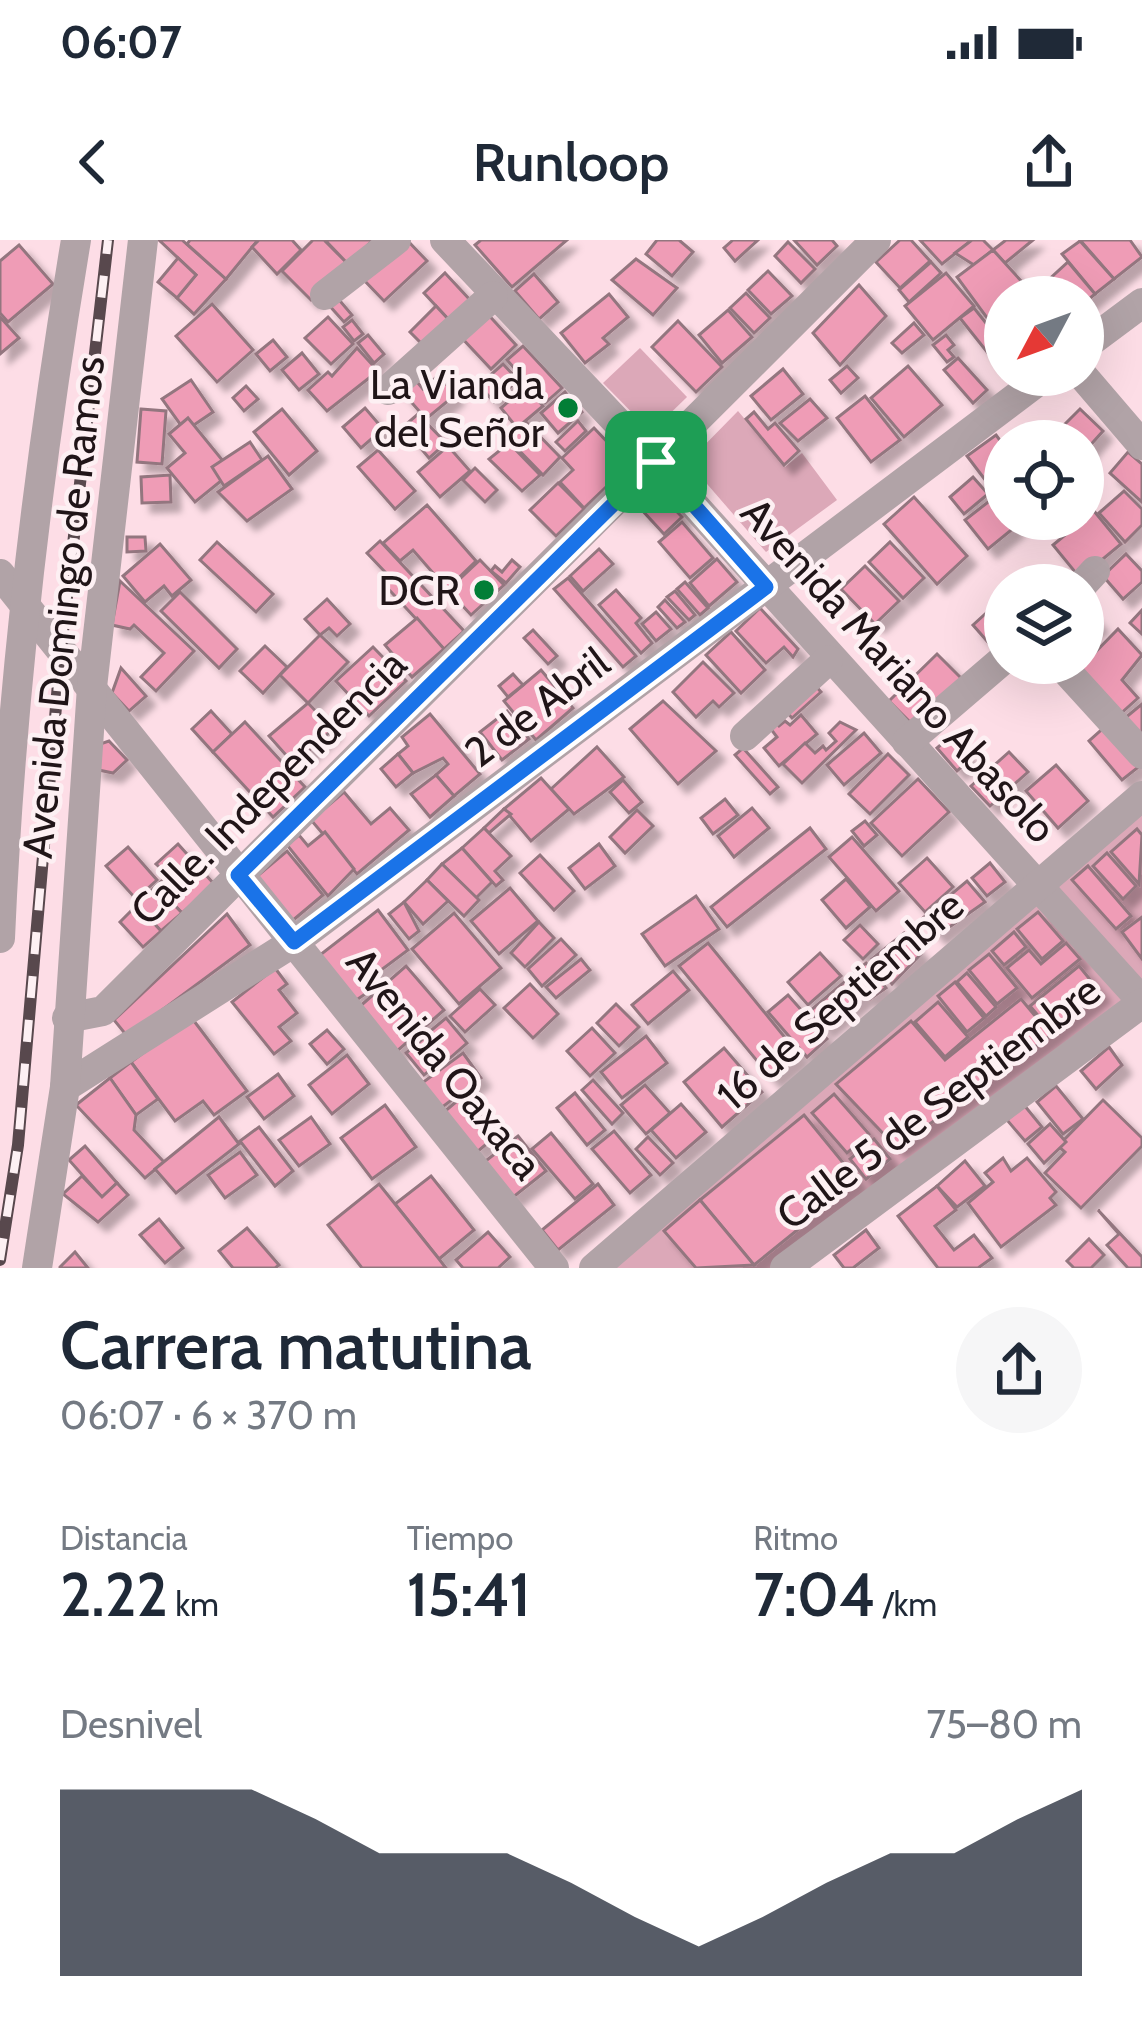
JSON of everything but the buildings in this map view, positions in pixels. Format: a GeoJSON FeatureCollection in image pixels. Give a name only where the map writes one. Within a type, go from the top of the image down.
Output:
{"type":"FeatureCollection","features":[{"type":"Feature","properties":{"kind":"street"},"geometry":{"type":"LineString","coordinates":[[0,938],[8,768],[23,604],[76,240]]}},
{"type":"Feature","properties":{"kind":"street","name":"Avenida Domingo de Ramos"},"geometry":{"type":"LineString","coordinates":[[37,1268],[65,1087],[92,687],[143,240]]}},
{"type":"Feature","properties":{"kind":"street"},"geometry":{"type":"LineString","coordinates":[[325,295],[396,240]]}},
{"type":"Feature","properties":{"kind":"street","name":"Avenida Mariano Abasolo"},"geometry":{"type":"LineString","coordinates":[[445,240],[493,296],[656,462],[829,660],[1142,1002]]}},
{"type":"Feature","properties":{"kind":"street","name":"Calle. Independencia"},"geometry":{"type":"LineString","coordinates":[[67,1018],[103,1012],[876,240]]}},
{"type":"Feature","properties":{"kind":"street"},"geometry":{"type":"LineString","coordinates":[[388,390],[493,296]]}},
{"type":"Feature","properties":{"kind":"street"},"geometry":{"type":"LineString","coordinates":[[1104,331],[1142,303]]}},
{"type":"Feature","properties":{"kind":"street","name":"2 de Abril"},"geometry":{"type":"LineString","coordinates":[[65,1087],[294,942],[1018,396]]}},
{"type":"Feature","properties":{"kind":"street"},"geometry":{"type":"LineString","coordinates":[[1100,396],[1142,445]]}},
{"type":"Feature","properties":{"kind":"street","name":"Avenida Oaxaca"},"geometry":{"type":"LineString","coordinates":[[0,574],[554,1268]]}},
{"type":"Feature","properties":{"kind":"street"},"geometry":{"type":"LineString","coordinates":[[745,736],[829,660]]}},
{"type":"Feature","properties":{"kind":"street"},"geometry":{"type":"LineString","coordinates":[[908,742],[984,676]]}},
{"type":"Feature","properties":{"kind":"street"},"geometry":{"type":"LineString","coordinates":[[1079,684],[1142,754]]}},
{"type":"Feature","properties":{"kind":"street","name":"16 de Septiembre"},"geometry":{"type":"LineString","coordinates":[[594,1268],[1142,796]]}},
{"type":"Feature","properties":{"kind":"street","name":"Calle 5 de Septiembre"},"geometry":{"type":"LineString","coordinates":[[785,1268],[1142,1002]]}},
{"type":"Feature","properties":{"kind":"shaded area"},"geometry":{"type":"Polygon","coordinates":[[[640,348],[687,397],[651,432],[603,383],[640,348]]]}},
{"type":"Feature","properties":{"kind":"shaded area"},"geometry":{"type":"Polygon","coordinates":[[[738,411],[785,467],[802,453],[837,500],[766,552],[688,462],[738,411]]]}},
{"type":"Feature","properties":{"kind":"shaded area"},"geometry":{"type":"Polygon","coordinates":[[[1142,796],[1142,1004],[788,1268],[594,1268],[1142,796]]]}},
{"type":"Feature","properties":{"kind":"railway"},"geometry":{"type":"LineString","coordinates":[[0,1260],[18,1145],[61,649],[108,240]]}},
{"type":"Feature","properties":{"kind":"place","name":"La Vianda del Señor"},"geometry":{"type":"Point","coordinates":[568,408]}},
{"type":"Feature","properties":{"kind":"place","name":"DCR"},"geometry":{"type":"Point","coordinates":[484,590]}},
{"type":"Feature","properties":{"kind":"route"},"geometry":{"type":"LineString","coordinates":[[656,462],[766,587],[294,942],[238,875],[656,462]]}}]}
